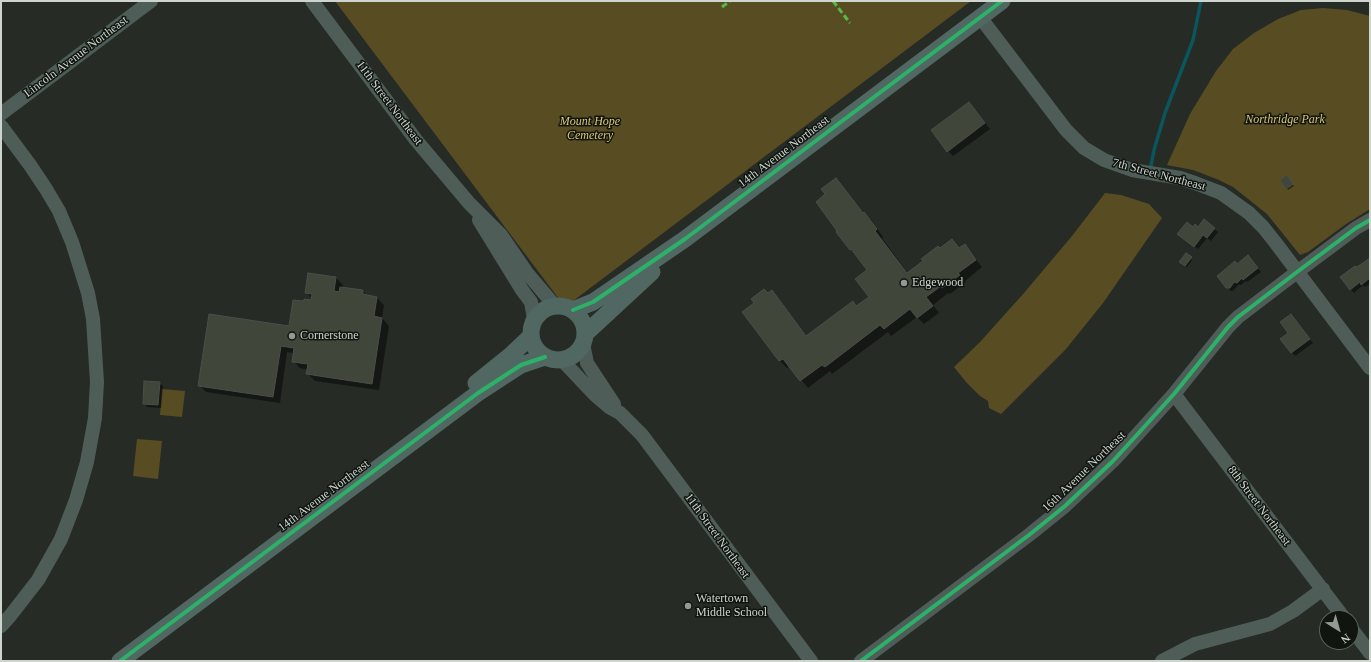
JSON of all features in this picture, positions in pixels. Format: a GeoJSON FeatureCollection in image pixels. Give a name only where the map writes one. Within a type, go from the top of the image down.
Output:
{"type":"FeatureCollection","features":[{"type":"Feature","properties":{"kind":"main road","name":"14th Avenue Northeast"},"geometry":{"type":"LineString","coordinates":[[573,310],[593,302],[685,239],[1002,1]]}},
{"type":"Feature","properties":{"kind":"main road","name":"14th Avenue Northeast"},"geometry":{"type":"LineString","coordinates":[[584,338],[685,239]]}},
{"type":"Feature","properties":{"kind":"main road"},"geometry":{"type":"LineString","coordinates":[[555,306],[564,306],[573,310],[584,324],[584,338],[579,349],[568,358],[553,358],[538,351],[530,336],[534,319],[540,312],[555,306]]}},
{"type":"Feature","properties":{"kind":"main road","name":"14th Avenue Northeast"},"geometry":{"type":"LineString","coordinates":[[410,445],[461,396],[512,354],[530,336]]}},
{"type":"Feature","properties":{"kind":"main road","name":"14th Avenue Northeast"},"geometry":{"type":"LineString","coordinates":[[120,661],[478,393],[520,365],[553,358]]}},
{"type":"Feature","properties":{"kind":"street","name":"Lincoln Avenue Northeast"},"geometry":{"type":"LineString","coordinates":[[1,114],[151,1]]}},
{"type":"Feature","properties":{"kind":"street","name":"11th Street Northeast"},"geometry":{"type":"LineString","coordinates":[[312,1],[416,140],[469,203],[501,235],[527,273],[555,306]]}},
{"type":"Feature","properties":{"kind":"street","name":"7th Street Northeast"},"geometry":{"type":"LineString","coordinates":[[980,17],[1062,126],[1084,148],[1104,160],[1118,166],[1144,173],[1180,178],[1195,182],[1221,193],[1242,207],[1259,222],[1370,368]]}},
{"type":"Feature","properties":{"kind":"street"},"geometry":{"type":"LineString","coordinates":[[1,126],[30,164],[46,189],[59,211],[72,242],[81,268],[89,300],[94,334],[97,382],[95,418],[88,462],[76,500],[61,539],[38,580],[1,626]]}},
{"type":"Feature","properties":{"kind":"street","name":"11th Street Northeast"},"geometry":{"type":"LineString","coordinates":[[469,203],[518,284],[531,302],[534,319]]}},
{"type":"Feature","properties":{"kind":"street","name":"16th Avenue Northeast"},"geometry":{"type":"LineString","coordinates":[[861,661],[1050,518],[1113,460],[1174,394],[1228,327],[1238,317],[1356,228],[1370,220]]}},
{"type":"Feature","properties":{"kind":"street","name":"11th Street Northeast"},"geometry":{"type":"LineString","coordinates":[[584,338],[587,363],[620,413],[642,435],[673,474],[742,570],[811,661]]}},
{"type":"Feature","properties":{"kind":"street","name":"11th Street Northeast"},"geometry":{"type":"LineString","coordinates":[[553,358],[609,407],[620,413]]}},
{"type":"Feature","properties":{"kind":"street","name":"8th Street Northeast"},"geometry":{"type":"LineString","coordinates":[[1174,394],[1338,610]]}},
{"type":"Feature","properties":{"kind":"street"},"geometry":{"type":"LineString","coordinates":[[1162,661],[1195,644],[1270,624],[1293,611],[1323,590]]}},
{"type":"Feature","properties":{"kind":"street"},"geometry":{"type":"LineString","coordinates":[[1359,639],[1370,653]]}},
{"type":"Feature","properties":{"kind":"green space","name":"Mount Hope Cemetery"},"geometry":{"type":"Polygon","coordinates":[[[335,1],[971,1],[565,307],[335,1]]]}},
{"type":"Feature","properties":{"kind":"green space","name":"Northridge Park"},"geometry":{"type":"Polygon","coordinates":[[[1323,8],[1347,10],[1370,16],[1370,209],[1346,224],[1308,252],[1300,255],[1267,214],[1233,187],[1193,170],[1167,165],[1190,114],[1216,71],[1233,49],[1254,33],[1278,19],[1301,10],[1323,8]]]}},
{"type":"Feature","properties":{"kind":"green space"},"geometry":{"type":"Polygon","coordinates":[[[1105,193],[1121,195],[1149,204],[1162,218],[1103,303],[1066,349],[1001,414],[989,408],[988,401],[980,396],[966,382],[954,367],[980,342],[1024,293],[1072,236],[1105,193]]]}},
{"type":"Feature","properties":{"kind":"green space"},"geometry":{"type":"Polygon","coordinates":[[[162,389],[185,391],[182,417],[160,415],[162,389]]]}},
{"type":"Feature","properties":{"kind":"green space"},"geometry":{"type":"Polygon","coordinates":[[[137,439],[162,441],[158,479],[133,476],[137,439]]]}},
{"type":"Feature","properties":{"kind":"building"},"geometry":{"type":"Polygon","coordinates":[[[969,102],[985,123],[947,152],[931,130],[969,102]]]}},
{"type":"Feature","properties":{"kind":"building"},"geometry":{"type":"Polygon","coordinates":[[[1287,175],[1293,184],[1286,189],[1280,180],[1287,175]]]}},
{"type":"Feature","properties":{"kind":"building","name":"Edgewood"},"geometry":{"type":"Polygon","coordinates":[[[836,178],[877,229],[875,231],[907,273],[923,261],[921,259],[938,246],[940,248],[952,239],[959,248],[965,244],[976,260],[958,273],[960,275],[926,297],[933,306],[917,318],[910,309],[884,329],[880,325],[825,367],[822,365],[800,381],[783,359],[779,361],[742,312],[754,303],[751,299],[764,289],[768,293],[772,290],[806,336],[853,301],[856,306],[869,297],[855,279],[867,270],[836,232],[837,231],[816,202],[825,194],[821,189],[836,178]]]}},
{"type":"Feature","properties":{"kind":"building"},"geometry":{"type":"Polygon","coordinates":[[[1204,219],[1215,228],[1207,238],[1203,235],[1194,247],[1177,234],[1187,222],[1193,227],[1195,224],[1198,227],[1204,219]]]}},
{"type":"Feature","properties":{"kind":"building"},"geometry":{"type":"Polygon","coordinates":[[[1186,253],[1192,257],[1185,266],[1179,262],[1186,253]]]}},
{"type":"Feature","properties":{"kind":"building"},"geometry":{"type":"Polygon","coordinates":[[[1248,255],[1258,268],[1243,280],[1242,278],[1237,283],[1234,282],[1230,288],[1226,288],[1217,276],[1235,261],[1237,264],[1248,255]]]}},
{"type":"Feature","properties":{"kind":"building"},"geometry":{"type":"Polygon","coordinates":[[[1370,258],[1370,278],[1361,285],[1360,282],[1350,290],[1340,277],[1355,266],[1357,267],[1370,258]]]}},
{"type":"Feature","properties":{"kind":"building","name":"Cornerstone"},"geometry":{"type":"Polygon","coordinates":[[[308,273],[336,277],[334,291],[339,292],[340,287],[363,290],[363,294],[377,297],[374,316],[382,318],[372,384],[306,374],[308,364],[292,362],[294,348],[281,346],[273,397],[198,386],[209,314],[289,326],[293,300],[311,300],[312,294],[305,293],[308,273]]]}},
{"type":"Feature","properties":{"kind":"building"},"geometry":{"type":"Polygon","coordinates":[[[1291,314],[1310,339],[1291,353],[1280,339],[1288,333],[1280,322],[1291,314]]]}},
{"type":"Feature","properties":{"kind":"building"},"geometry":{"type":"Polygon","coordinates":[[[144,381],[160,382],[158,405],[143,404],[144,381]]]}},
{"type":"Feature","properties":{"kind":"waterway"},"geometry":{"type":"LineString","coordinates":[[1150,171],[1154,150],[1165,113],[1193,40],[1201,1]]}},
{"type":"Feature","properties":{"kind":"marked path"},"geometry":{"type":"LineString","coordinates":[[722,7],[730,1]]}},
{"type":"Feature","properties":{"kind":"marked path"},"geometry":{"type":"LineString","coordinates":[[833,1],[850,23]]}},
{"type":"Feature","properties":{"kind":"cycle path"},"geometry":{"type":"LineString","coordinates":[[573,310],[593,302],[685,239],[1002,1]]}},
{"type":"Feature","properties":{"kind":"cycle path"},"geometry":{"type":"LineString","coordinates":[[861,661],[1029,535],[1065,506],[1113,461],[1135,437],[1174,394],[1228,327],[1238,317],[1356,228],[1370,220]]}},
{"type":"Feature","properties":{"kind":"cycle path"},"geometry":{"type":"LineString","coordinates":[[120,661],[478,393],[521,365],[545,357]]}},
{"type":"Feature","properties":{"kind":"place","name":"Edgewood"},"geometry":{"type":"Point","coordinates":[904,283]}},
{"type":"Feature","properties":{"kind":"place","name":"Cornerstone"},"geometry":{"type":"Point","coordinates":[292,336]}},
{"type":"Feature","properties":{"kind":"place","name":"Watertown Middle School"},"geometry":{"type":"Point","coordinates":[688,606]}}]}
